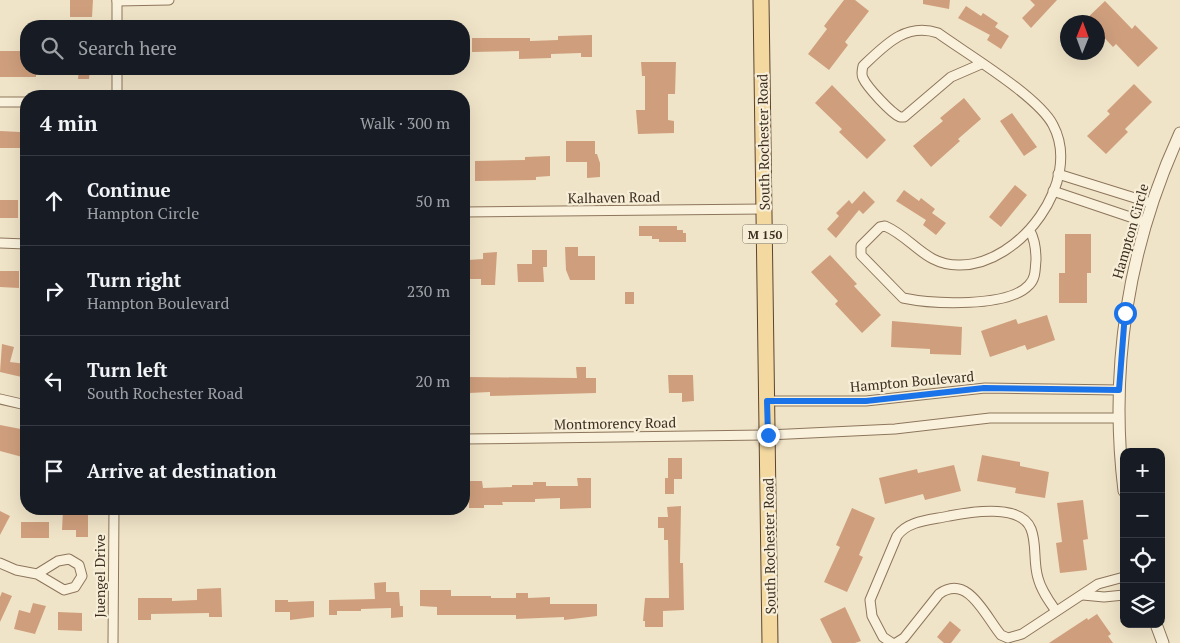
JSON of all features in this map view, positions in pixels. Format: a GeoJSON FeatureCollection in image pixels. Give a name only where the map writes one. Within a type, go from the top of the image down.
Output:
{"type":"FeatureCollection","features":[{"type":"Feature","properties":{"kind":"main road","name":"South Rochester Road"},"geometry":{"type":"LineString","coordinates":[[761,0],[770,643]]}},
{"type":"Feature","properties":{"kind":"street"},"geometry":{"type":"LineString","coordinates":[[117,20],[117,0],[169,0]]}},
{"type":"Feature","properties":{"kind":"street"},"geometry":{"type":"LineString","coordinates":[[981,64],[951,78],[900,118],[891,111],[863,78],[861,71],[863,66],[895,38],[918,30],[938,33],[981,64],[1040,107],[1056,132],[1058,142],[1058,174],[1053,191],[1040,219],[1007,251],[986,261],[973,264],[960,265],[938,261],[919,252],[885,226],[880,227],[861,246],[861,255],[903,298],[988,302],[1024,290],[1032,282],[1035,274],[1036,255],[1035,240],[1030,230]]}},
{"type":"Feature","properties":{"kind":"street"},"geometry":{"type":"LineString","coordinates":[[117,75],[117,90]]}},
{"type":"Feature","properties":{"kind":"street"},"geometry":{"type":"LineString","coordinates":[[0,102],[20,102]]}},
{"type":"Feature","properties":{"kind":"street","name":"Hampton Circle"},"geometry":{"type":"LineString","coordinates":[[1121,448],[1119,390],[1125,313],[1145,222],[1151,204],[1176,153],[1180,133]]}},
{"type":"Feature","properties":{"kind":"street"},"geometry":{"type":"LineString","coordinates":[[1058,174],[1151,204]]}},
{"type":"Feature","properties":{"kind":"street"},"geometry":{"type":"LineString","coordinates":[[1053,191],[1145,222]]}},
{"type":"Feature","properties":{"kind":"street","name":"Kalhaven Road"},"geometry":{"type":"LineString","coordinates":[[470,212],[764,208]]}},
{"type":"Feature","properties":{"kind":"street"},"geometry":{"type":"LineString","coordinates":[[0,244],[20,244]]}},
{"type":"Feature","properties":{"kind":"street","name":"Hampton Boulevard"},"geometry":{"type":"LineString","coordinates":[[767,401],[866,401],[984,388],[1119,390]]}},
{"type":"Feature","properties":{"kind":"street"},"geometry":{"type":"LineString","coordinates":[[0,399],[20,404]]}},
{"type":"Feature","properties":{"kind":"street"},"geometry":{"type":"LineString","coordinates":[[768,435],[895,429],[990,418],[1119,418]]}},
{"type":"Feature","properties":{"kind":"street","name":"Montmorency Road"},"geometry":{"type":"LineString","coordinates":[[470,439],[768,435]]}},
{"type":"Feature","properties":{"kind":"street"},"geometry":{"type":"LineString","coordinates":[[892,643],[882,637],[872,616],[870,600],[897,536],[905,528],[916,523],[974,511],[1011,514],[1026,521],[1032,530],[1038,580],[1056,612]]}},
{"type":"Feature","properties":{"kind":"street","name":"Juengel Drive"},"geometry":{"type":"LineString","coordinates":[[113,643],[114,515]]}},
{"type":"Feature","properties":{"kind":"street"},"geometry":{"type":"LineString","coordinates":[[0,563],[16,570],[37,574],[64,590],[75,588],[79,584],[82,572],[76,562],[63,559],[37,574]]}},
{"type":"Feature","properties":{"kind":"street"},"geometry":{"type":"LineString","coordinates":[[896,643],[904,638],[939,594],[954,586],[967,591],[1001,635],[1008,638],[1022,634],[1098,584],[1120,578]]}},
{"type":"Feature","properties":{"kind":"street"},"geometry":{"type":"LineString","coordinates":[[1082,595],[1104,597],[1120,595]]}},
{"type":"Feature","properties":{"kind":"street"},"geometry":{"type":"LineString","coordinates":[[1157,628],[1163,643]]}},
{"type":"Feature","properties":{"kind":"building"},"geometry":{"type":"Polygon","coordinates":[[[70,0],[93,0],[92,17],[70,17],[70,0]]]}},
{"type":"Feature","properties":{"kind":"building"},"geometry":{"type":"Polygon","coordinates":[[[844,0],[855,0],[869,11],[845,42],[848,45],[829,70],[808,54],[827,29],[824,26],[844,0]]]}},
{"type":"Feature","properties":{"kind":"building"},"geometry":{"type":"Polygon","coordinates":[[[923,0],[950,0],[949,9],[923,4],[923,0]]]}},
{"type":"Feature","properties":{"kind":"building"},"geometry":{"type":"Polygon","coordinates":[[[1030,0],[1057,0],[1031,28],[1022,18],[1035,5],[1030,0]]]}},
{"type":"Feature","properties":{"kind":"building"},"geometry":{"type":"Polygon","coordinates":[[[1105,1],[1132,29],[1135,25],[1158,48],[1138,67],[1116,44],[1113,47],[1105,38],[1105,15],[1090,15],[1105,1]]]}},
{"type":"Feature","properties":{"kind":"building"},"geometry":{"type":"Polygon","coordinates":[[[966,6],[981,16],[983,13],[998,23],[995,27],[1009,36],[1001,49],[987,40],[990,35],[958,18],[966,6]]]}},
{"type":"Feature","properties":{"kind":"building"},"geometry":{"type":"Polygon","coordinates":[[[592,35],[592,57],[581,57],[581,53],[551,54],[551,58],[519,59],[519,51],[472,52],[472,38],[530,38],[530,41],[558,40],[558,36],[592,35]]]}},
{"type":"Feature","properties":{"kind":"building"},"geometry":{"type":"Polygon","coordinates":[[[0,51],[20,51],[20,75],[36,75],[36,77],[0,77],[0,51]]]}},
{"type":"Feature","properties":{"kind":"building"},"geometry":{"type":"Polygon","coordinates":[[[641,62],[676,62],[675,94],[668,94],[668,120],[674,121],[674,133],[638,134],[636,110],[645,110],[645,76],[642,76],[641,62]]]}},
{"type":"Feature","properties":{"kind":"building"},"geometry":{"type":"Polygon","coordinates":[[[78,75],[89,75],[89,79],[78,79],[78,75]]]}},
{"type":"Feature","properties":{"kind":"building"},"geometry":{"type":"Polygon","coordinates":[[[1134,84],[1152,102],[1125,129],[1128,132],[1106,154],[1087,136],[1110,114],[1107,111],[1134,84]]]}},
{"type":"Feature","properties":{"kind":"building"},"geometry":{"type":"Polygon","coordinates":[[[832,85],[886,140],[867,159],[839,132],[842,129],[815,103],[832,85]]]}},
{"type":"Feature","properties":{"kind":"building"},"geometry":{"type":"Polygon","coordinates":[[[964,98],[981,119],[958,139],[960,141],[931,167],[913,146],[943,121],[940,118],[964,98]]]}},
{"type":"Feature","properties":{"kind":"building"},"geometry":{"type":"Polygon","coordinates":[[[1012,113],[1037,147],[1024,156],[1000,121],[1012,113]]]}},
{"type":"Feature","properties":{"kind":"building"},"geometry":{"type":"Polygon","coordinates":[[[0,131],[20,132],[20,148],[0,148],[0,131]]]}},
{"type":"Feature","properties":{"kind":"building"},"geometry":{"type":"Polygon","coordinates":[[[566,141],[595,141],[595,154],[597,154],[600,163],[600,177],[587,178],[587,162],[566,162],[566,141]]]}},
{"type":"Feature","properties":{"kind":"building"},"geometry":{"type":"Polygon","coordinates":[[[550,156],[550,176],[536,177],[536,180],[475,181],[475,161],[525,160],[525,157],[550,156]]]}},
{"type":"Feature","properties":{"kind":"building"},"geometry":{"type":"Polygon","coordinates":[[[1015,185],[1027,195],[1001,227],[989,217],[1015,185]]]}},
{"type":"Feature","properties":{"kind":"building"},"geometry":{"type":"Polygon","coordinates":[[[904,190],[919,201],[921,198],[935,209],[932,213],[946,223],[936,235],[923,225],[926,220],[896,201],[904,190]]]}},
{"type":"Feature","properties":{"kind":"building"},"geometry":{"type":"Polygon","coordinates":[[[864,191],[875,202],[863,214],[859,210],[836,238],[827,229],[839,216],[836,213],[849,200],[852,204],[864,191]]]}},
{"type":"Feature","properties":{"kind":"building"},"geometry":{"type":"Polygon","coordinates":[[[0,200],[18,200],[18,218],[0,218],[0,200]]]}},
{"type":"Feature","properties":{"kind":"building"},"geometry":{"type":"Polygon","coordinates":[[[639,226],[677,226],[677,230],[683,230],[683,233],[686,233],[686,242],[659,242],[659,239],[652,239],[652,236],[639,236],[639,226]]]}},
{"type":"Feature","properties":{"kind":"building"},"geometry":{"type":"Polygon","coordinates":[[[1065,234],[1091,234],[1091,273],[1087,273],[1087,303],[1059,303],[1059,273],[1065,273],[1065,234]]]}},
{"type":"Feature","properties":{"kind":"building"},"geometry":{"type":"Polygon","coordinates":[[[565,247],[578,247],[578,256],[595,256],[595,280],[570,280],[566,270],[565,247]]]}},
{"type":"Feature","properties":{"kind":"building"},"geometry":{"type":"Polygon","coordinates":[[[532,250],[547,250],[547,267],[543,267],[544,282],[518,282],[517,264],[532,264],[532,250]]]}},
{"type":"Feature","properties":{"kind":"building"},"geometry":{"type":"Polygon","coordinates":[[[497,252],[495,285],[481,285],[481,279],[470,279],[470,260],[483,259],[483,253],[497,252]]]}},
{"type":"Feature","properties":{"kind":"building"},"geometry":{"type":"Polygon","coordinates":[[[830,255],[857,284],[854,286],[881,315],[862,333],[835,304],[838,301],[811,272],[830,255]]]}},
{"type":"Feature","properties":{"kind":"building"},"geometry":{"type":"Polygon","coordinates":[[[0,271],[19,271],[19,288],[0,287],[0,271]]]}},
{"type":"Feature","properties":{"kind":"building"},"geometry":{"type":"Polygon","coordinates":[[[625,292],[634,292],[634,304],[625,304],[625,292]]]}},
{"type":"Feature","properties":{"kind":"building"},"geometry":{"type":"Polygon","coordinates":[[[1047,315],[1055,340],[1027,350],[1025,345],[990,357],[981,331],[1016,319],[1018,324],[1047,315]]]}},
{"type":"Feature","properties":{"kind":"building"},"geometry":{"type":"Polygon","coordinates":[[[892,321],[962,327],[961,355],[930,354],[930,349],[891,347],[892,321]]]}},
{"type":"Feature","properties":{"kind":"building"},"geometry":{"type":"Polygon","coordinates":[[[2,344],[14,347],[10,362],[20,363],[20,377],[0,372],[2,344]]]}},
{"type":"Feature","properties":{"kind":"building"},"geometry":{"type":"Polygon","coordinates":[[[576,367],[586,367],[586,378],[596,378],[596,393],[490,396],[490,392],[470,393],[470,377],[577,378],[576,367]]]}},
{"type":"Feature","properties":{"kind":"building"},"geometry":{"type":"Polygon","coordinates":[[[668,375],[693,375],[694,401],[682,402],[682,393],[669,393],[668,375]]]}},
{"type":"Feature","properties":{"kind":"building"},"geometry":{"type":"Polygon","coordinates":[[[0,425],[20,429],[20,456],[0,451],[0,425]]]}},
{"type":"Feature","properties":{"kind":"building"},"geometry":{"type":"Polygon","coordinates":[[[982,455],[1020,462],[1020,466],[1049,472],[1045,498],[1015,493],[1016,488],[977,481],[982,455]]]}},
{"type":"Feature","properties":{"kind":"building"},"geometry":{"type":"Polygon","coordinates":[[[668,458],[682,458],[682,479],[674,479],[674,494],[665,494],[665,478],[668,478],[668,458]]]}},
{"type":"Feature","properties":{"kind":"building"},"geometry":{"type":"Polygon","coordinates":[[[954,465],[961,491],[925,500],[923,494],[885,504],[879,478],[917,469],[918,473],[954,465]]]}},
{"type":"Feature","properties":{"kind":"building"},"geometry":{"type":"Polygon","coordinates":[[[577,478],[591,478],[591,508],[560,509],[560,498],[535,499],[535,502],[502,502],[503,505],[484,505],[484,508],[470,508],[470,481],[482,481],[483,488],[533,485],[533,482],[546,482],[546,486],[578,486],[577,478]]]}},
{"type":"Feature","properties":{"kind":"building"},"geometry":{"type":"Polygon","coordinates":[[[1083,500],[1088,539],[1083,540],[1087,570],[1060,573],[1056,543],[1062,542],[1057,503],[1083,500]]]}},
{"type":"Feature","properties":{"kind":"building"},"geometry":{"type":"Polygon","coordinates":[[[681,506],[680,563],[683,563],[684,610],[663,611],[663,627],[645,627],[645,621],[643,621],[645,598],[669,598],[668,540],[664,540],[664,528],[658,528],[658,517],[668,517],[667,507],[681,506]]]}},
{"type":"Feature","properties":{"kind":"building"},"geometry":{"type":"Polygon","coordinates":[[[852,508],[875,518],[859,555],[863,557],[847,592],[824,582],[840,547],[836,545],[852,508]]]}},
{"type":"Feature","properties":{"kind":"building"},"geometry":{"type":"Polygon","coordinates":[[[0,511],[10,516],[0,535],[0,511]]]}},
{"type":"Feature","properties":{"kind":"building"},"geometry":{"type":"Polygon","coordinates":[[[63,515],[88,515],[88,537],[76,537],[76,530],[62,530],[63,515]]]}},
{"type":"Feature","properties":{"kind":"building"},"geometry":{"type":"Polygon","coordinates":[[[21,522],[49,522],[49,538],[21,538],[21,522]]]}},
{"type":"Feature","properties":{"kind":"building"},"geometry":{"type":"Polygon","coordinates":[[[386,582],[386,592],[399,592],[400,606],[403,606],[403,617],[391,618],[391,608],[337,611],[337,615],[329,615],[329,600],[375,599],[374,583],[386,582]]]}},
{"type":"Feature","properties":{"kind":"building"},"geometry":{"type":"Polygon","coordinates":[[[221,588],[222,617],[209,617],[209,613],[151,614],[151,620],[138,620],[138,598],[172,598],[172,601],[197,600],[197,589],[221,588]]]}},
{"type":"Feature","properties":{"kind":"building"},"geometry":{"type":"Polygon","coordinates":[[[420,590],[451,590],[451,596],[491,596],[491,598],[516,598],[516,593],[528,593],[528,598],[550,597],[550,604],[597,604],[597,616],[564,620],[564,617],[516,619],[516,615],[437,615],[437,607],[420,606],[420,590]]]}},
{"type":"Feature","properties":{"kind":"building"},"geometry":{"type":"Polygon","coordinates":[[[2,592],[12,596],[0,622],[0,597],[2,592]]]}},
{"type":"Feature","properties":{"kind":"building"},"geometry":{"type":"Polygon","coordinates":[[[275,600],[288,600],[288,602],[314,601],[314,617],[290,620],[290,612],[275,612],[275,600]]]}},
{"type":"Feature","properties":{"kind":"building"},"geometry":{"type":"Polygon","coordinates":[[[33,603],[46,606],[35,634],[14,629],[19,610],[30,613],[33,603]]]}},
{"type":"Feature","properties":{"kind":"building"},"geometry":{"type":"Polygon","coordinates":[[[845,607],[861,641],[855,643],[832,643],[820,619],[845,607]]]}},
{"type":"Feature","properties":{"kind":"building"},"geometry":{"type":"Polygon","coordinates":[[[58,612],[82,613],[82,631],[58,630],[58,612]]]}},
{"type":"Feature","properties":{"kind":"building"},"geometry":{"type":"Polygon","coordinates":[[[1097,614],[1111,634],[1108,636],[1113,643],[1049,643],[1087,618],[1088,620],[1097,614]]]}},
{"type":"Feature","properties":{"kind":"building"},"geometry":{"type":"Polygon","coordinates":[[[950,621],[961,630],[951,643],[944,643],[937,637],[950,621]]]}},
{"type":"Feature","properties":{"kind":"route"},"geometry":{"type":"LineString","coordinates":[[768,435],[767,401],[866,401],[1006,387],[1119,390],[1125,313]]}}]}
